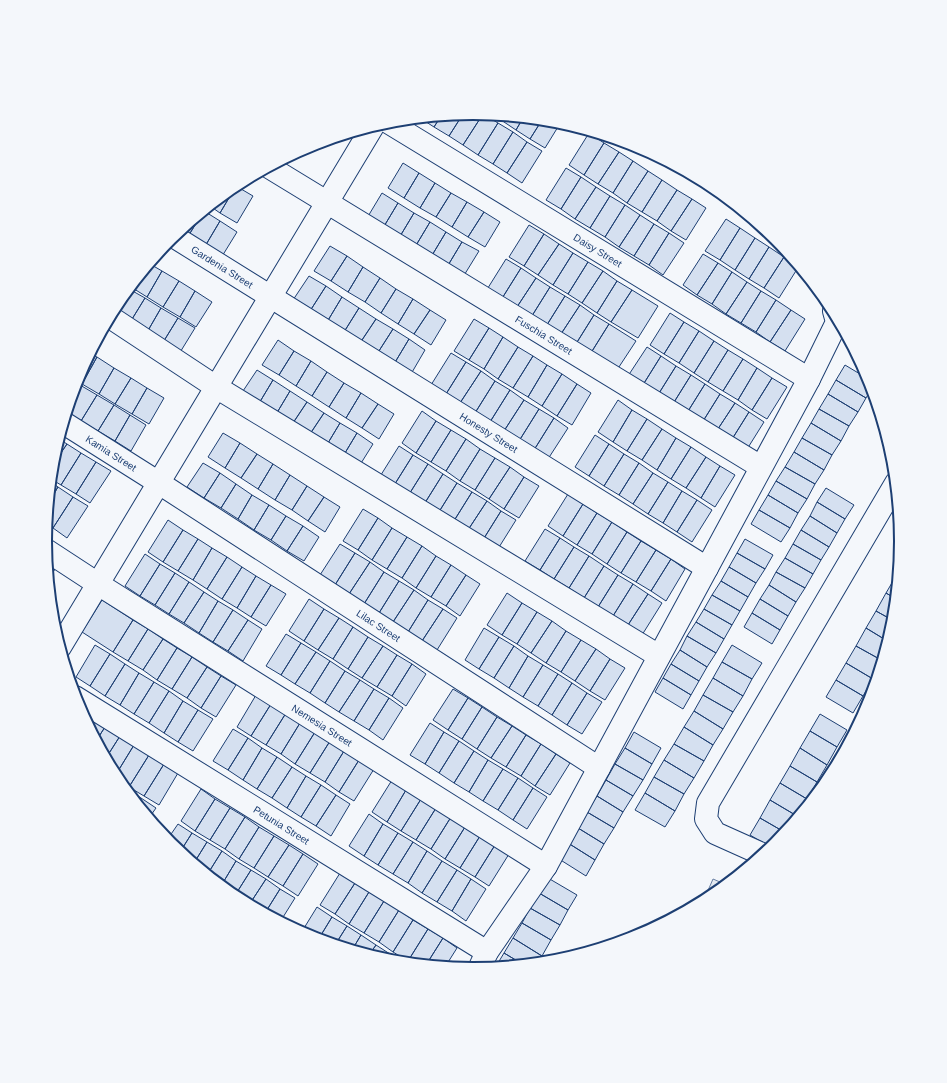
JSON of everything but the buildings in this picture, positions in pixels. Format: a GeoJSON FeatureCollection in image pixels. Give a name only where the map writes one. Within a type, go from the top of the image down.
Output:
{"type":"FeatureCollection","features":[{"type":"Feature","properties":{"kind":"street","name":"Daisy Street"},"geometry":{"type":"LineString","coordinates":[[396,127],[809,379]]}},
{"type":"Feature","properties":{"kind":"street"},"geometry":{"type":"LineString","coordinates":[[64,641],[369,133]]}},
{"type":"Feature","properties":{"kind":"street","name":"Fuschia Street"},"geometry":{"type":"LineString","coordinates":[[274,170],[761,467]]}},
{"type":"Feature","properties":{"kind":"street","name":"Gardenia Street"},"geometry":{"type":"LineString","coordinates":[[179,240],[271,297]]}},
{"type":"Feature","properties":{"kind":"street","name":"Honesty Street"},"geometry":{"type":"LineString","coordinates":[[271,297],[707,568]]}},
{"type":"Feature","properties":{"kind":"street"},"geometry":{"type":"LineString","coordinates":[[115,320],[216,387],[659,656]]}},
{"type":"Feature","properties":{"kind":"street"},"geometry":{"type":"LineString","coordinates":[[483,961],[546,866],[809,379],[835,325]]}},
{"type":"Feature","properties":{"kind":"street","name":"Kamia Street"},"geometry":{"type":"LineString","coordinates":[[68,426],[159,483]]}},
{"type":"Feature","properties":{"kind":"street","name":"Lilac Street"},"geometry":{"type":"LineString","coordinates":[[159,483],[599,768]]}},
{"type":"Feature","properties":{"kind":"street"},"geometry":{"type":"LineString","coordinates":[[758,852],[714,833],[706,819],[708,803],[891,490]]}},
{"type":"Feature","properties":{"kind":"street","name":"Nemesia Street"},"geometry":{"type":"LineString","coordinates":[[52,554],[546,866]]}},
{"type":"Feature","properties":{"kind":"street","name":"Petunia Street"},"geometry":{"type":"LineString","coordinates":[[84,703],[483,961]]}},
{"type":"Feature","properties":{"kind":"shaded area"},"geometry":{"type":"Polygon","coordinates":[[[713,879],[721,882],[708,892],[713,879]]]}}]}
